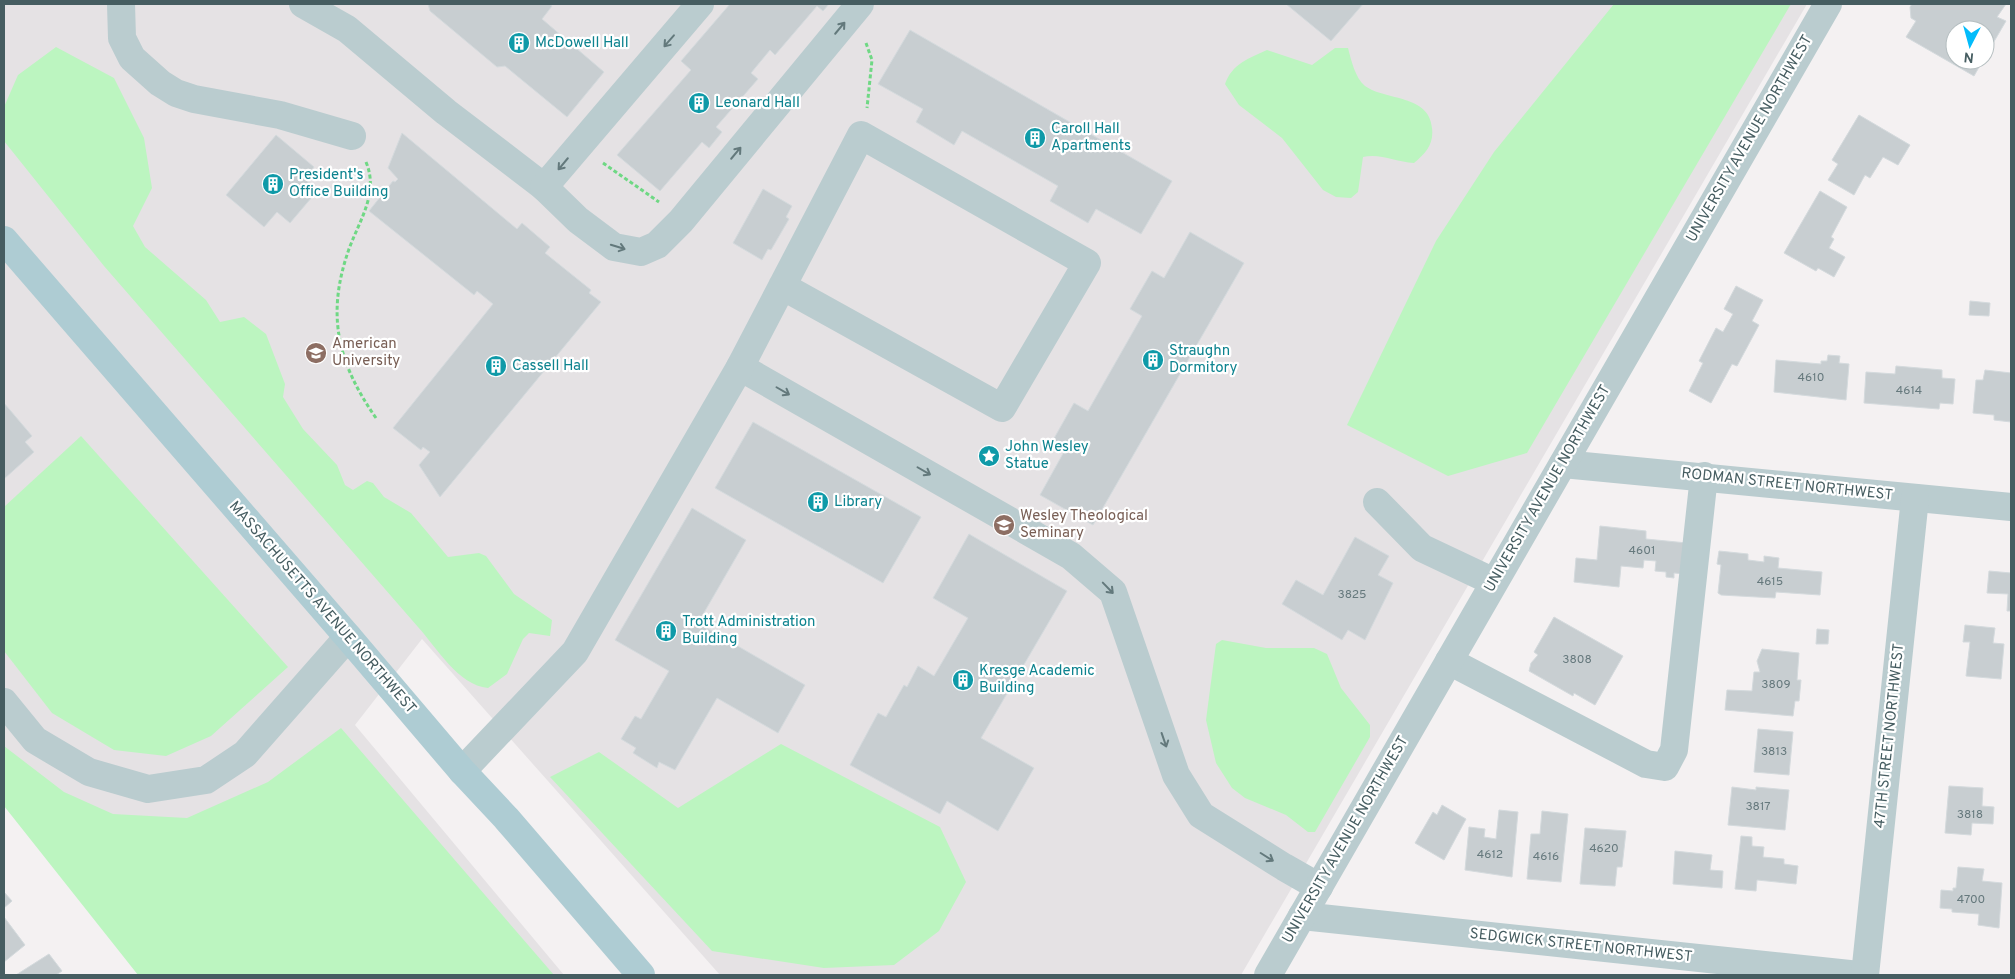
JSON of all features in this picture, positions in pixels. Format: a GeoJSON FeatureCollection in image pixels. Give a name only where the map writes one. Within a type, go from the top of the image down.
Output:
{"type":"FeatureCollection","features":[{"type":"Feature","properties":{"kind":"main road","name":"MASSACHUSETTS AVENUE NORTHWEST"},"geometry":{"type":"LineString","coordinates":[[4,240],[462,771],[506,818],[641,975]]}},
{"type":"Feature","properties":{"kind":"street"},"geometry":{"type":"LineString","coordinates":[[121,4],[122,38],[132,58],[155,78],[176,92],[194,98],[280,115],[352,136]]}},
{"type":"Feature","properties":{"kind":"street"},"geometry":{"type":"LineString","coordinates":[[303,4],[347,29],[446,112],[544,187],[578,220],[614,247],[641,252],[657,245],[681,221],[858,7]]}},
{"type":"Feature","properties":{"kind":"street"},"geometry":{"type":"LineString","coordinates":[[544,187],[700,4]]}},
{"type":"Feature","properties":{"kind":"street","name":"UNIVERSITY AVENUE NORTHWEST"},"geometry":{"type":"LineString","coordinates":[[1268,975],[1828,4]]}},
{"type":"Feature","properties":{"kind":"street"},"geometry":{"type":"LineString","coordinates":[[462,771],[575,652],[740,367],[860,135],[1087,263],[1002,408],[782,286]]}},
{"type":"Feature","properties":{"kind":"street"},"geometry":{"type":"LineString","coordinates":[[740,367],[1072,556],[1113,592],[1176,775],[1201,815],[1319,887]]}},
{"type":"Feature","properties":{"kind":"street","name":"RODMAN STREET NORTHWEST"},"geometry":{"type":"LineString","coordinates":[[1563,464],[1704,476],[2011,507]]}},
{"type":"Feature","properties":{"kind":"street"},"geometry":{"type":"LineString","coordinates":[[1449,661],[1646,764],[1666,766],[1674,750],[1704,476]]}},
{"type":"Feature","properties":{"kind":"street","name":"47TH STREET NORTHWEST"},"geometry":{"type":"LineString","coordinates":[[1865,975],[1914,498]]}},
{"type":"Feature","properties":{"kind":"street"},"geometry":{"type":"LineString","coordinates":[[1377,502],[1422,548],[1494,582]]}},
{"type":"Feature","properties":{"kind":"street"},"geometry":{"type":"LineString","coordinates":[[4,702],[34,740],[89,772],[148,789],[206,780],[245,754],[348,637]]}},
{"type":"Feature","properties":{"kind":"street","name":"SEDGWICK STREET NORTHWEST"},"geometry":{"type":"LineString","coordinates":[[1302,916],[1860,975]]}},
{"type":"Feature","properties":{"kind":"path"},"geometry":{"type":"LineString","coordinates":[[858,7],[872,60],[870,96],[860,135]]}},
{"type":"Feature","properties":{"kind":"path"},"geometry":{"type":"LineString","coordinates":[[352,136],[352,145],[365,160],[371,175],[370,198],[339,281],[335,309],[337,332],[344,359],[359,394],[376,418]]}},
{"type":"Feature","properties":{"kind":"path"},"geometry":{"type":"LineString","coordinates":[[608,156],[602,164],[664,206]]}},
{"type":"Feature","properties":{"kind":"shaded area"},"geometry":{"type":"Polygon","coordinates":[[[4,4],[1807,4],[1241,975],[720,975],[422,639],[355,725],[564,975],[171,975],[4,766],[4,4]]]}},
{"type":"Feature","properties":{"kind":"green space"},"geometry":{"type":"Polygon","coordinates":[[[1614,4],[1791,4],[1527,453],[1448,476],[1347,425],[1436,241],[1494,152],[1614,4]]]}},
{"type":"Feature","properties":{"kind":"green space"},"geometry":{"type":"Polygon","coordinates":[[[56,47],[114,78],[144,138],[152,188],[133,226],[145,247],[206,300],[220,322],[244,317],[266,334],[285,384],[283,397],[303,429],[337,465],[345,485],[353,490],[367,481],[373,483],[384,497],[411,513],[448,557],[479,553],[486,556],[514,594],[552,620],[550,636],[529,633],[523,639],[507,674],[488,688],[467,680],[449,664],[104,266],[4,141],[4,107],[18,75],[56,47]]]}},
{"type":"Feature","properties":{"kind":"green space"},"geometry":{"type":"Polygon","coordinates":[[[1335,48],[1348,48],[1356,73],[1365,86],[1374,91],[1405,100],[1423,109],[1429,117],[1432,128],[1432,139],[1428,148],[1414,163],[1376,156],[1363,157],[1358,192],[1351,198],[1336,197],[1323,190],[1282,138],[1239,105],[1225,84],[1232,71],[1242,62],[1267,50],[1312,65],[1335,48]]]}},
{"type":"Feature","properties":{"kind":"green space"},"geometry":{"type":"Polygon","coordinates":[[[81,436],[288,667],[211,736],[166,756],[114,750],[52,713],[4,651],[4,507],[81,436]]]}},
{"type":"Feature","properties":{"kind":"green space"},"geometry":{"type":"Polygon","coordinates":[[[1222,640],[1266,648],[1314,648],[1327,654],[1341,688],[1370,725],[1370,737],[1315,832],[1308,832],[1286,815],[1245,798],[1232,788],[1216,763],[1206,720],[1216,644],[1222,640]]]}},
{"type":"Feature","properties":{"kind":"green space"},"geometry":{"type":"Polygon","coordinates":[[[341,728],[554,975],[138,975],[4,806],[4,746],[64,792],[113,814],[187,818],[268,782],[341,728]]]}},
{"type":"Feature","properties":{"kind":"green space"},"geometry":{"type":"Polygon","coordinates":[[[781,744],[940,827],[966,882],[939,931],[894,965],[824,968],[712,951],[550,777],[599,752],[678,808],[781,744]]]}},
{"type":"Feature","properties":{"kind":"building","name":"McDowell Hall"},"geometry":{"type":"Polygon","coordinates":[[[428,4],[549,4],[552,6],[542,19],[604,72],[567,117],[505,66],[497,67],[430,11],[428,4]]]}},
{"type":"Feature","properties":{"kind":"building","name":"Leonard Hall"},"geometry":{"type":"Polygon","coordinates":[[[730,4],[829,4],[823,11],[817,6],[775,55],[770,50],[751,73],[758,79],[716,127],[722,132],[709,148],[702,142],[660,191],[617,155],[691,70],[681,61],[730,4]]]}},
{"type":"Feature","properties":{"kind":"building"},"geometry":{"type":"Polygon","coordinates":[[[1286,4],[1363,4],[1331,41],[1286,4]]]}},
{"type":"Feature","properties":{"kind":"building"},"geometry":{"type":"Polygon","coordinates":[[[1912,4],[2006,4],[1997,17],[2006,21],[1995,40],[1995,20],[1945,20],[1945,59],[1906,37],[1916,21],[1911,18],[1910,7],[1912,4]]]}},
{"type":"Feature","properties":{"kind":"building","name":"Caroll Hall Apartments"},"geometry":{"type":"Polygon","coordinates":[[[910,30],[1172,181],[1141,234],[1096,209],[1088,223],[1050,201],[1058,186],[962,131],[954,145],[916,122],[923,109],[878,84],[910,30]]]}},
{"type":"Feature","properties":{"kind":"building"},"geometry":{"type":"Polygon","coordinates":[[[1964,70],[1977,70],[1974,76],[1964,70]]]}},
{"type":"Feature","properties":{"kind":"building"},"geometry":{"type":"Polygon","coordinates":[[[1859,115],[1910,145],[1898,165],[1883,157],[1870,178],[1865,175],[1854,195],[1828,180],[1838,164],[1832,160],[1859,115]]]}},
{"type":"Feature","properties":{"kind":"building","name":"Cassell Hall"},"geometry":{"type":"Polygon","coordinates":[[[402,133],[517,229],[522,223],[550,247],[545,253],[591,290],[589,293],[601,302],[440,497],[419,465],[430,452],[423,447],[421,450],[393,428],[493,304],[477,291],[474,295],[369,211],[393,181],[395,182],[398,179],[388,168],[402,133]]]}},
{"type":"Feature","properties":{"kind":"building","name":"President's Office Building"},"geometry":{"type":"Polygon","coordinates":[[[276,135],[314,167],[305,179],[318,190],[290,223],[277,212],[264,227],[226,195],[276,135]]]}},
{"type":"Feature","properties":{"kind":"building"},"geometry":{"type":"Polygon","coordinates":[[[763,189],[792,206],[786,217],[789,219],[771,250],[768,249],[762,260],[733,243],[763,189]]]}},
{"type":"Feature","properties":{"kind":"building"},"geometry":{"type":"Polygon","coordinates":[[[1820,191],[1847,207],[1831,237],[1834,239],[1829,248],[1845,257],[1834,277],[1818,268],[1816,271],[1784,253],[1820,191]]]}},
{"type":"Feature","properties":{"kind":"building","name":"Straughn Dormitory"},"geometry":{"type":"Polygon","coordinates":[[[1190,232],[1244,263],[1093,525],[1040,495],[1065,450],[1052,442],[1074,403],[1088,411],[1142,316],[1130,309],[1152,271],[1164,278],[1190,232]]]}},
{"type":"Feature","properties":{"kind":"building"},"geometry":{"type":"Polygon","coordinates":[[[1736,286],[1763,300],[1752,321],[1759,325],[1737,366],[1732,364],[1711,403],[1689,391],[1703,363],[1699,361],[1716,328],[1723,332],[1733,314],[1724,309],[1736,286]]]}},
{"type":"Feature","properties":{"kind":"building"},"geometry":{"type":"Polygon","coordinates":[[[1970,301],[1990,303],[1989,316],[1969,315],[1970,301]]]}},
{"type":"Feature","properties":{"kind":"building"},"geometry":{"type":"Polygon","coordinates":[[[1828,355],[1840,356],[1839,363],[1849,364],[1846,400],[1774,392],[1776,360],[1821,364],[1821,361],[1827,361],[1828,355]]]}},
{"type":"Feature","properties":{"kind":"building"},"geometry":{"type":"Polygon","coordinates":[[[1896,366],[1942,370],[1942,378],[1955,379],[1953,404],[1940,403],[1939,409],[1864,403],[1866,372],[1895,374],[1896,366]]]}},
{"type":"Feature","properties":{"kind":"building"},"geometry":{"type":"Polygon","coordinates":[[[1985,370],[2011,373],[2011,422],[1994,420],[1994,415],[1973,413],[1976,380],[1983,380],[1985,370]]]}},
{"type":"Feature","properties":{"kind":"building"},"geometry":{"type":"Polygon","coordinates":[[[4,403],[32,436],[25,442],[34,452],[4,479],[4,403]]]}},
{"type":"Feature","properties":{"kind":"building","name":"Library"},"geometry":{"type":"Polygon","coordinates":[[[753,422],[921,517],[883,583],[715,488],[753,422]]]}},
{"type":"Feature","properties":{"kind":"building","name":"Trott Administration Building"},"geometry":{"type":"Polygon","coordinates":[[[692,508],[746,540],[698,623],[805,685],[778,733],[717,698],[675,770],[659,762],[657,768],[633,753],[636,748],[621,739],[635,716],[641,719],[669,671],[615,640],[692,508]]]}},
{"type":"Feature","properties":{"kind":"building"},"geometry":{"type":"Polygon","coordinates":[[[1600,526],[1646,531],[1646,539],[1687,543],[1684,574],[1674,573],[1674,578],[1666,577],[1666,572],[1655,571],[1656,561],[1644,560],[1643,568],[1621,566],[1619,587],[1574,582],[1576,558],[1597,560],[1600,526]]]}},
{"type":"Feature","properties":{"kind":"building","name":"Kresge Academic Building"},"geometry":{"type":"Polygon","coordinates":[[[969,534],[1067,591],[981,738],[1034,768],[998,831],[947,801],[940,814],[850,765],[878,713],[886,717],[904,685],[907,687],[918,666],[934,676],[968,618],[933,598],[969,534]]]}},
{"type":"Feature","properties":{"kind":"building"},"geometry":{"type":"Polygon","coordinates":[[[1355,537],[1389,556],[1378,575],[1393,583],[1365,640],[1348,630],[1342,640],[1282,604],[1296,580],[1323,595],[1355,537]]]}},
{"type":"Feature","properties":{"kind":"building"},"geometry":{"type":"Polygon","coordinates":[[[1719,551],[1748,554],[1748,560],[1764,562],[1764,556],[1779,558],[1778,568],[1822,572],[1820,595],[1776,592],[1775,598],[1721,595],[1718,593],[1721,565],[1717,564],[1719,551]]]}},
{"type":"Feature","properties":{"kind":"building"},"geometry":{"type":"Polygon","coordinates":[[[1989,571],[2011,573],[2011,611],[2007,611],[2008,594],[1987,593],[1989,571]]]}},
{"type":"Feature","properties":{"kind":"building"},"geometry":{"type":"Polygon","coordinates":[[[1554,617],[1623,656],[1595,705],[1574,693],[1573,696],[1529,671],[1531,663],[1538,655],[1534,652],[1554,617]]]}},
{"type":"Feature","properties":{"kind":"building"},"geometry":{"type":"Polygon","coordinates":[[[1965,625],[1995,628],[1993,643],[2004,644],[2001,679],[1966,676],[1970,642],[1963,642],[1965,625]]]}},
{"type":"Feature","properties":{"kind":"building"},"geometry":{"type":"Polygon","coordinates":[[[1817,629],[1829,630],[1828,644],[1816,644],[1817,629]]]}},
{"type":"Feature","properties":{"kind":"building"},"geometry":{"type":"Polygon","coordinates":[[[1762,649],[1799,653],[1797,680],[1801,680],[1799,701],[1795,701],[1793,716],[1725,710],[1727,690],[1752,691],[1754,672],[1760,672],[1757,661],[1762,649]]]}},
{"type":"Feature","properties":{"kind":"building"},"geometry":{"type":"Polygon","coordinates":[[[1758,729],[1793,732],[1789,775],[1754,772],[1758,729]]]}},
{"type":"Feature","properties":{"kind":"building"},"geometry":{"type":"Polygon","coordinates":[[[1949,786],[1983,788],[1982,806],[1994,807],[1993,824],[1972,823],[1971,835],[1945,833],[1949,786]]]}},
{"type":"Feature","properties":{"kind":"building"},"geometry":{"type":"Polygon","coordinates":[[[1732,787],[1756,790],[1756,787],[1789,790],[1785,830],[1728,825],[1732,787]]]}},
{"type":"Feature","properties":{"kind":"building"},"geometry":{"type":"Polygon","coordinates":[[[1442,805],[1466,819],[1444,860],[1415,843],[1433,812],[1437,815],[1442,805]]]}},
{"type":"Feature","properties":{"kind":"building"},"geometry":{"type":"Polygon","coordinates":[[[1499,810],[1518,812],[1512,877],[1465,870],[1469,827],[1485,829],[1484,837],[1496,839],[1499,810]]]}},
{"type":"Feature","properties":{"kind":"building"},"geometry":{"type":"Polygon","coordinates":[[[1542,811],[1568,814],[1561,882],[1527,879],[1531,834],[1540,834],[1542,811]]]}},
{"type":"Feature","properties":{"kind":"building"},"geometry":{"type":"Polygon","coordinates":[[[1585,828],[1626,831],[1622,867],[1617,867],[1615,886],[1580,884],[1585,828]]]}},
{"type":"Feature","properties":{"kind":"building"},"geometry":{"type":"Polygon","coordinates":[[[1741,836],[1752,837],[1752,846],[1764,847],[1763,857],[1784,859],[1784,864],[1798,866],[1796,884],[1757,880],[1756,891],[1735,889],[1741,836]]]}},
{"type":"Feature","properties":{"kind":"building"},"geometry":{"type":"Polygon","coordinates":[[[1675,851],[1712,855],[1710,870],[1723,871],[1722,888],[1673,884],[1675,851]]]}},
{"type":"Feature","properties":{"kind":"building"},"geometry":{"type":"Polygon","coordinates":[[[1958,867],[1984,869],[1982,881],[2002,883],[1999,928],[1978,925],[1979,914],[1952,912],[1952,909],[1940,908],[1941,890],[1953,891],[1953,888],[1956,888],[1958,867]]]}},
{"type":"Feature","properties":{"kind":"building"},"geometry":{"type":"Polygon","coordinates":[[[4,892],[12,901],[4,908],[4,892]]]}},
{"type":"Feature","properties":{"kind":"building"},"geometry":{"type":"Polygon","coordinates":[[[4,917],[25,945],[4,962],[4,917]]]}},
{"type":"Feature","properties":{"kind":"building"},"geometry":{"type":"Polygon","coordinates":[[[49,954],[62,971],[56,975],[16,975],[49,954]]]}},
{"type":"Feature","properties":{"kind":"place","name":"McDowell Hall"},"geometry":{"type":"Point","coordinates":[519,43]}},
{"type":"Feature","properties":{"kind":"place","name":"Leonard Hall"},"geometry":{"type":"Point","coordinates":[699,103]}},
{"type":"Feature","properties":{"kind":"place","name":"Caroll Hall Apartments"},"geometry":{"type":"Point","coordinates":[1035,138]}},
{"type":"Feature","properties":{"kind":"place","name":"President's Office Building"},"geometry":{"type":"Point","coordinates":[273,184]}},
{"type":"Feature","properties":{"kind":"place","name":"American University"},"geometry":{"type":"Point","coordinates":[316,353]}},
{"type":"Feature","properties":{"kind":"place","name":"Straughn Dormitory"},"geometry":{"type":"Point","coordinates":[1153,360]}},
{"type":"Feature","properties":{"kind":"place","name":"Cassell Hall"},"geometry":{"type":"Point","coordinates":[496,366]}},
{"type":"Feature","properties":{"kind":"place","name":"John Wesley Statue"},"geometry":{"type":"Point","coordinates":[989,456]}},
{"type":"Feature","properties":{"kind":"place","name":"Library"},"geometry":{"type":"Point","coordinates":[818,502]}},
{"type":"Feature","properties":{"kind":"place","name":"Wesley Theological Seminary"},"geometry":{"type":"Point","coordinates":[1004,525]}},
{"type":"Feature","properties":{"kind":"place","name":"Trott Administration Building"},"geometry":{"type":"Point","coordinates":[666,631]}},
{"type":"Feature","properties":{"kind":"place","name":"Kresge Academic Building"},"geometry":{"type":"Point","coordinates":[963,680]}}]}
